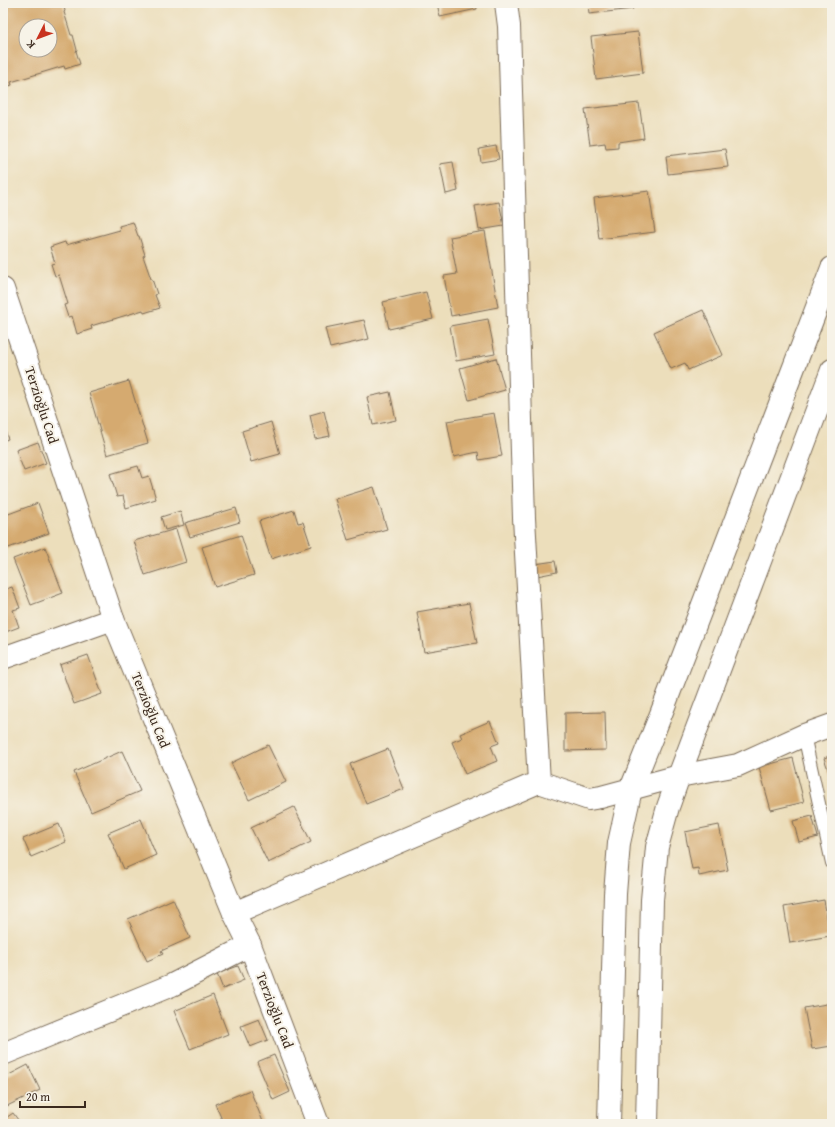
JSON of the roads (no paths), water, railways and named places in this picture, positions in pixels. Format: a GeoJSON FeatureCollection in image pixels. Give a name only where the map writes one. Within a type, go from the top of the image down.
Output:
{"type":"FeatureCollection","features":[{"type":"Feature","properties":{"kind":"street"},"geometry":{"type":"LineString","coordinates":[[506,3],[509,34],[524,518],[539,782]]}},
{"type":"Feature","properties":{"kind":"street"},"geometry":{"type":"LineString","coordinates":[[609,1124],[615,894],[619,843],[631,790],[832,268]]}},
{"type":"Feature","properties":{"kind":"street","name":"Terzioğlu Cad"},"geometry":{"type":"LineString","coordinates":[[3,289],[113,619],[234,913],[250,945],[318,1124]]}},
{"type":"Feature","properties":{"kind":"street"},"geometry":{"type":"LineString","coordinates":[[647,1124],[652,900],[657,847],[668,807],[679,776],[832,370]]}},
{"type":"Feature","properties":{"kind":"street"},"geometry":{"type":"LineString","coordinates":[[3,658],[113,619]]}},
{"type":"Feature","properties":{"kind":"street"},"geometry":{"type":"LineString","coordinates":[[234,913],[539,782],[589,798],[601,797],[679,776],[738,765],[804,735],[832,725]]}},
{"type":"Feature","properties":{"kind":"street"},"geometry":{"type":"LineString","coordinates":[[3,1054],[172,984],[250,945]]}},
{"type":"Feature","properties":{"kind":"lane"},"geometry":{"type":"LineString","coordinates":[[804,735],[832,863]]}}]}
